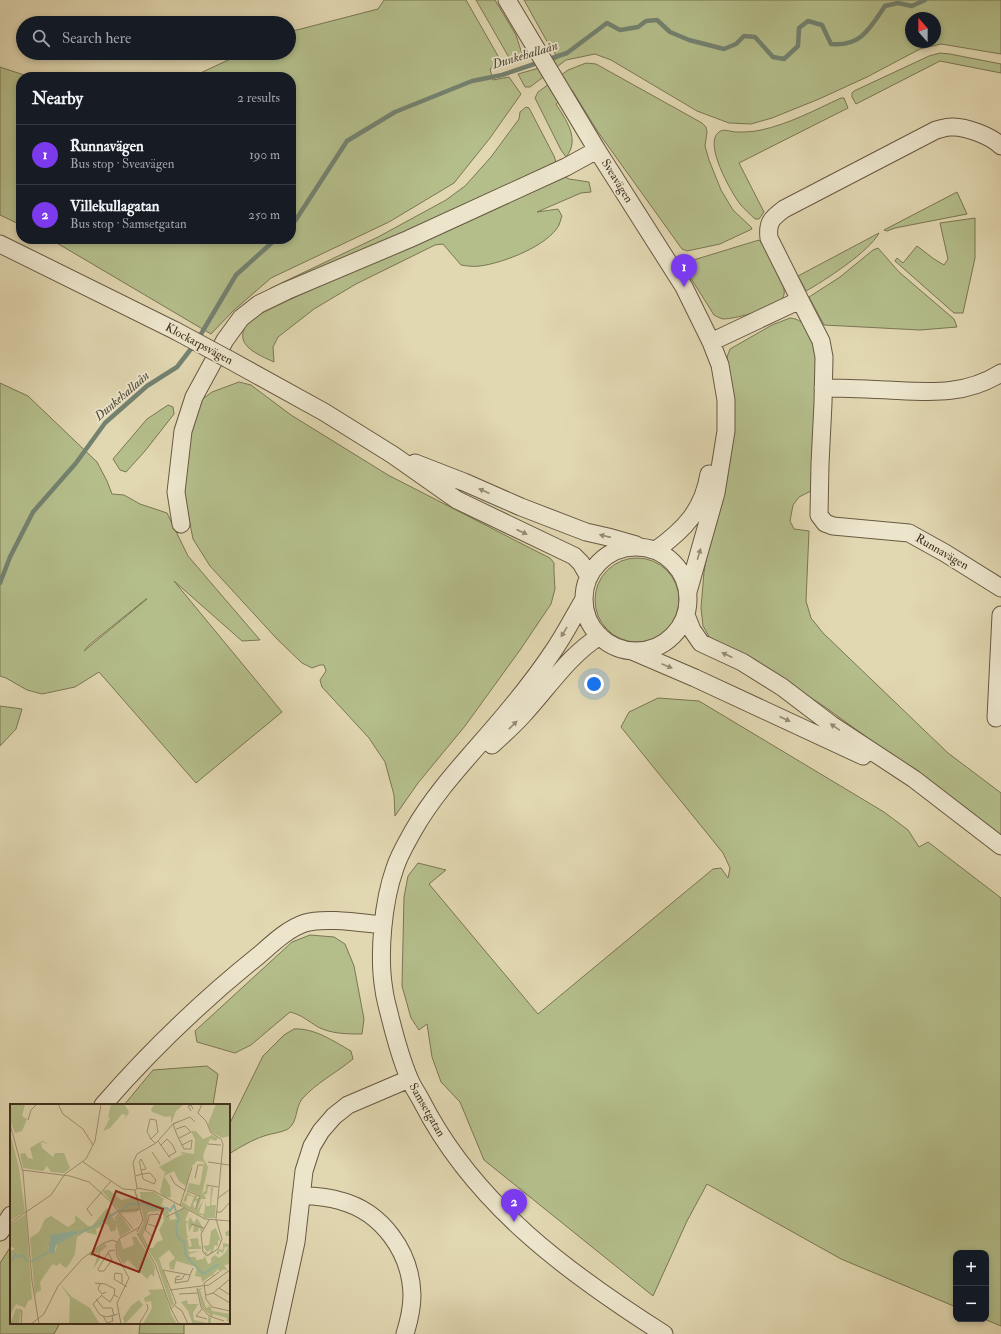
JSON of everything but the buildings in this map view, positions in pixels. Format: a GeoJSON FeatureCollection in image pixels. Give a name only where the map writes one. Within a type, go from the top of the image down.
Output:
{"type":"FeatureCollection","features":[{"type":"Feature","properties":{"kind":"street","name":"Sveavägen"},"geometry":{"type":"LineString","coordinates":[[508,0],[597,150],[684,286],[711,342],[720,365]]}},
{"type":"Feature","properties":{"kind":"street","name":"Runnavägen"},"geometry":{"type":"LineString","coordinates":[[1001,146],[987,137],[968,130],[952,127],[936,130],[784,210],[772,218],[768,229],[769,238],[821,340],[824,356],[819,515],[825,523],[834,526],[909,533],[934,546],[1001,588]]}},
{"type":"Feature","properties":{"kind":"street"},"geometry":{"type":"LineString","coordinates":[[181,524],[176,492],[178,463],[183,431],[194,397],[212,362],[241,318],[260,304],[286,291],[409,239],[566,167],[597,150]]}},
{"type":"Feature","properties":{"kind":"street","name":"Klockarpsvägen"},"geometry":{"type":"LineString","coordinates":[[0,244],[176,331],[324,412],[393,455]]}},
{"type":"Feature","properties":{"kind":"street"},"geometry":{"type":"LineString","coordinates":[[711,342],[800,300]]}},
{"type":"Feature","properties":{"kind":"street"},"geometry":{"type":"LineString","coordinates":[[720,365],[716,434],[707,487],[694,516],[675,536],[650,549],[625,548],[608,555],[599,562],[589,577],[585,588],[584,599],[588,619],[600,636],[614,646],[631,650],[695,678],[914,779]]}},
{"type":"Feature","properties":{"kind":"street"},"geometry":{"type":"LineString","coordinates":[[631,650],[645,650],[664,643],[675,633],[686,615],[688,592],[716,493],[726,431],[726,400],[720,365]]}},
{"type":"Feature","properties":{"kind":"street"},"geometry":{"type":"LineString","coordinates":[[823,388],[937,393],[961,389],[983,382],[1001,373]]}},
{"type":"Feature","properties":{"kind":"street"},"geometry":{"type":"LineString","coordinates":[[393,455],[464,482],[521,507],[586,532],[650,549],[668,557],[678,567],[688,592]]}},
{"type":"Feature","properties":{"kind":"street"},"geometry":{"type":"LineString","coordinates":[[393,455],[457,500],[574,556],[581,563],[589,577]]}},
{"type":"Feature","properties":{"kind":"street"},"geometry":{"type":"LineString","coordinates":[[434,800],[517,699],[554,650],[584,599]]}},
{"type":"Feature","properties":{"kind":"street"},"geometry":{"type":"LineString","coordinates":[[686,615],[692,630],[701,643],[742,662],[782,686],[832,725],[914,779],[1001,846]]}},
{"type":"Feature","properties":{"kind":"street"},"geometry":{"type":"LineString","coordinates":[[996,718],[1001,615]]}},
{"type":"Feature","properties":{"kind":"street"},"geometry":{"type":"LineString","coordinates":[[434,800],[523,715],[556,676],[588,644],[600,636]]}},
{"type":"Feature","properties":{"kind":"street","name":"Samsetgatan"},"geometry":{"type":"LineString","coordinates":[[434,800],[414,830],[395,867],[387,897],[383,925],[382,956],[384,990],[394,1034],[409,1079],[455,1158],[485,1194],[509,1218],[551,1255],[584,1281],[664,1334]]}},
{"type":"Feature","properties":{"kind":"street"},"geometry":{"type":"LineString","coordinates":[[104,1104],[124,1081],[191,1014],[286,933],[302,924],[315,920],[383,925]]}},
{"type":"Feature","properties":{"kind":"street"},"geometry":{"type":"LineString","coordinates":[[276,1334],[296,1242],[304,1171],[312,1146],[321,1131],[334,1116],[348,1106],[409,1079]]}},
{"type":"Feature","properties":{"kind":"street"},"geometry":{"type":"LineString","coordinates":[[301,1195],[326,1197],[342,1201],[361,1209],[383,1225],[390,1234],[403,1254],[411,1280],[412,1296],[406,1334]]}},
{"type":"Feature","properties":{"kind":"street"},"geometry":{"type":"LineString","coordinates":[[0,1232],[10,1217]]}},
{"type":"Feature","properties":{"kind":"green space"},"geometry":{"type":"Polygon","coordinates":[[[384,0],[466,0],[502,63],[490,69],[493,80],[509,77],[521,94],[490,138],[454,183],[389,222],[271,278],[233,311],[211,334],[58,244],[296,244],[296,72],[203,72],[228,60],[296,60],[296,30],[378,9],[384,0]]]}},
{"type":"Feature","properties":{"kind":"green space"},"geometry":{"type":"Polygon","coordinates":[[[476,0],[495,0],[516,35],[523,57],[511,61],[476,0]]]}},
{"type":"Feature","properties":{"kind":"green space"},"geometry":{"type":"Polygon","coordinates":[[[524,0],[1001,0],[1001,54],[941,44],[941,12],[905,12],[905,48],[924,48],[819,99],[772,118],[751,124],[729,123],[697,111],[611,60],[595,54],[566,60],[530,87],[525,87],[518,74],[539,68],[558,58],[524,0]]]}},
{"type":"Feature","properties":{"kind":"green space"},"geometry":{"type":"Polygon","coordinates":[[[940,53],[1001,64],[1001,73],[940,61],[856,104],[852,97],[852,93],[854,91],[929,56],[940,53]]]}},
{"type":"Feature","properties":{"kind":"green space"},"geometry":{"type":"Polygon","coordinates":[[[586,63],[596,64],[702,123],[706,127],[707,132],[705,146],[721,190],[733,210],[752,229],[720,244],[687,251],[682,249],[598,132],[572,90],[556,104],[570,129],[572,136],[570,150],[566,157],[535,98],[538,92],[568,70],[586,63]]]}},
{"type":"Feature","properties":{"kind":"green space"},"geometry":{"type":"Polygon","coordinates":[[[0,67],[16,72],[16,223],[0,215],[0,67]]]}},
{"type":"Feature","properties":{"kind":"green space"},"geometry":{"type":"Polygon","coordinates":[[[844,98],[848,108],[739,163],[764,212],[759,219],[755,219],[736,198],[720,168],[714,146],[715,138],[719,132],[725,130],[737,132],[758,131],[782,124],[844,98]]]}},
{"type":"Feature","properties":{"kind":"green space"},"geometry":{"type":"Polygon","coordinates":[[[526,107],[529,108],[554,156],[556,162],[554,165],[261,296],[271,288],[378,237],[446,200],[465,186],[491,157],[519,119],[520,112],[526,107]]]}},
{"type":"Feature","properties":{"kind":"green space"},"geometry":{"type":"Polygon","coordinates":[[[565,177],[589,182],[591,192],[581,193],[537,212],[558,209],[562,216],[559,225],[553,233],[545,240],[524,252],[490,264],[473,266],[461,265],[443,244],[435,245],[356,284],[314,309],[278,337],[273,347],[274,362],[261,356],[249,348],[245,343],[243,331],[248,322],[262,313],[419,238],[565,177]]]}},
{"type":"Feature","properties":{"kind":"green space"},"geometry":{"type":"Polygon","coordinates":[[[957,192],[967,214],[895,228],[887,231],[884,230],[957,192]]]}},
{"type":"Feature","properties":{"kind":"green space"},"geometry":{"type":"Polygon","coordinates":[[[975,218],[975,258],[963,313],[954,313],[895,261],[897,258],[903,263],[917,246],[944,265],[948,259],[940,223],[975,218]]]}},
{"type":"Feature","properties":{"kind":"green space"},"geometry":{"type":"Polygon","coordinates":[[[879,233],[857,257],[806,291],[798,276],[879,233]]]}},
{"type":"Feature","properties":{"kind":"green space"},"geometry":{"type":"Polygon","coordinates":[[[759,240],[763,245],[783,286],[783,298],[776,304],[762,310],[729,319],[723,319],[715,316],[687,272],[685,267],[687,262],[759,240]]]}},
{"type":"Feature","properties":{"kind":"green space"},"geometry":{"type":"Polygon","coordinates":[[[878,248],[899,272],[954,319],[957,327],[920,330],[824,325],[809,297],[840,277],[873,250],[878,248]]]}},
{"type":"Feature","properties":{"kind":"green space"},"geometry":{"type":"Polygon","coordinates":[[[790,318],[796,319],[805,326],[811,337],[817,355],[811,491],[799,497],[793,505],[790,521],[794,529],[809,531],[806,601],[811,618],[823,633],[948,753],[1001,793],[1001,838],[945,794],[825,707],[768,670],[710,638],[703,626],[701,608],[704,572],[734,401],[727,357],[730,349],[772,325],[790,318]]]}},
{"type":"Feature","properties":{"kind":"green space"},"geometry":{"type":"Polygon","coordinates":[[[239,382],[251,385],[291,415],[388,475],[550,558],[554,563],[555,589],[551,604],[465,726],[418,783],[395,816],[394,795],[385,762],[369,738],[322,687],[320,680],[326,671],[324,665],[312,668],[302,663],[277,639],[210,566],[193,539],[183,488],[192,424],[200,401],[212,392],[239,382]]]}},
{"type":"Feature","properties":{"kind":"green space"},"geometry":{"type":"Polygon","coordinates":[[[0,383],[28,396],[97,462],[112,494],[124,495],[140,504],[167,513],[188,556],[260,640],[242,641],[174,581],[282,712],[196,783],[99,672],[75,687],[42,694],[27,690],[0,676],[0,383]],[[147,599],[89,645],[84,651],[147,599]]]}},
{"type":"Feature","properties":{"kind":"green space"},"geometry":{"type":"Polygon","coordinates":[[[168,405],[173,407],[174,414],[145,451],[126,472],[120,470],[113,459],[147,419],[168,405]]]}},
{"type":"Feature","properties":{"kind":"green space"},"geometry":{"type":"Polygon","coordinates":[[[637,558],[653,561],[667,570],[676,584],[679,600],[676,616],[667,630],[653,639],[637,642],[621,639],[607,630],[598,616],[595,600],[598,584],[607,570],[621,561],[637,558]]]}},
{"type":"Feature","properties":{"kind":"green space"},"geometry":{"type":"Polygon","coordinates":[[[658,698],[699,701],[884,812],[908,830],[919,847],[928,842],[1001,898],[1001,1326],[989,1321],[989,1250],[953,1250],[953,1306],[841,1259],[707,1184],[687,1221],[653,1296],[484,1160],[460,1102],[441,1082],[432,1057],[427,1024],[419,1030],[411,1018],[402,986],[404,897],[408,876],[418,863],[446,870],[429,884],[538,1014],[713,869],[721,868],[728,878],[730,868],[723,853],[621,727],[629,712],[658,698]]]}},
{"type":"Feature","properties":{"kind":"green space"},"geometry":{"type":"Polygon","coordinates":[[[0,706],[22,709],[16,729],[0,746],[0,706]]]}},
{"type":"Feature","properties":{"kind":"green space"},"geometry":{"type":"Polygon","coordinates":[[[310,935],[334,937],[345,944],[354,966],[364,1019],[362,1034],[345,1034],[328,1031],[318,1027],[301,1016],[290,1012],[251,1045],[235,1053],[197,1042],[195,1031],[292,942],[310,935]]]}},
{"type":"Feature","properties":{"kind":"green space"},"geometry":{"type":"Polygon","coordinates":[[[294,1029],[302,1029],[317,1033],[331,1039],[351,1051],[353,1059],[320,1083],[302,1099],[298,1106],[295,1119],[288,1129],[255,1140],[230,1153],[230,1123],[263,1056],[284,1035],[294,1029]]]}},
{"type":"Feature","properties":{"kind":"green space"},"geometry":{"type":"Polygon","coordinates":[[[207,1066],[218,1074],[213,1104],[125,1104],[153,1070],[207,1066]]]}},
{"type":"Feature","properties":{"kind":"green space"},"geometry":{"type":"Polygon","coordinates":[[[10,1248],[10,1324],[59,1324],[54,1334],[0,1334],[0,1263],[10,1248]]]}},
{"type":"Feature","properties":{"kind":"green space"},"geometry":{"type":"Polygon","coordinates":[[[140,1324],[184,1324],[184,1334],[139,1334],[140,1324]]]}},
{"type":"Feature","properties":{"kind":"waterway","name":"Dunkehallaån"},"geometry":{"type":"LineString","coordinates":[[296,219],[347,141],[395,112],[472,81],[502,75],[567,53],[607,23],[620,30],[638,27],[646,21],[657,20],[670,32],[689,40],[724,49],[736,44],[744,36],[755,37],[773,57],[784,59],[798,46],[799,28],[808,21],[822,25],[831,44],[841,44],[857,39],[864,34],[885,6],[898,3],[912,6],[925,0]]}},
{"type":"Feature","properties":{"kind":"waterway","name":"Dunkehallaån"},"geometry":{"type":"LineString","coordinates":[[198,339],[236,275],[270,244]]}},
{"type":"Feature","properties":{"kind":"waterway","name":"Dunkehallaån"},"geometry":{"type":"LineString","coordinates":[[0,583],[10,557],[33,512],[76,463],[105,423],[147,386],[177,367],[194,345]]}},
{"type":"Feature","properties":{"kind":"place","name":"Runnavägen"},"geometry":{"type":"Point","coordinates":[684,287]}},
{"type":"Feature","properties":{"kind":"place","name":"Villekullagatan"},"geometry":{"type":"Point","coordinates":[514,1222]}}]}
